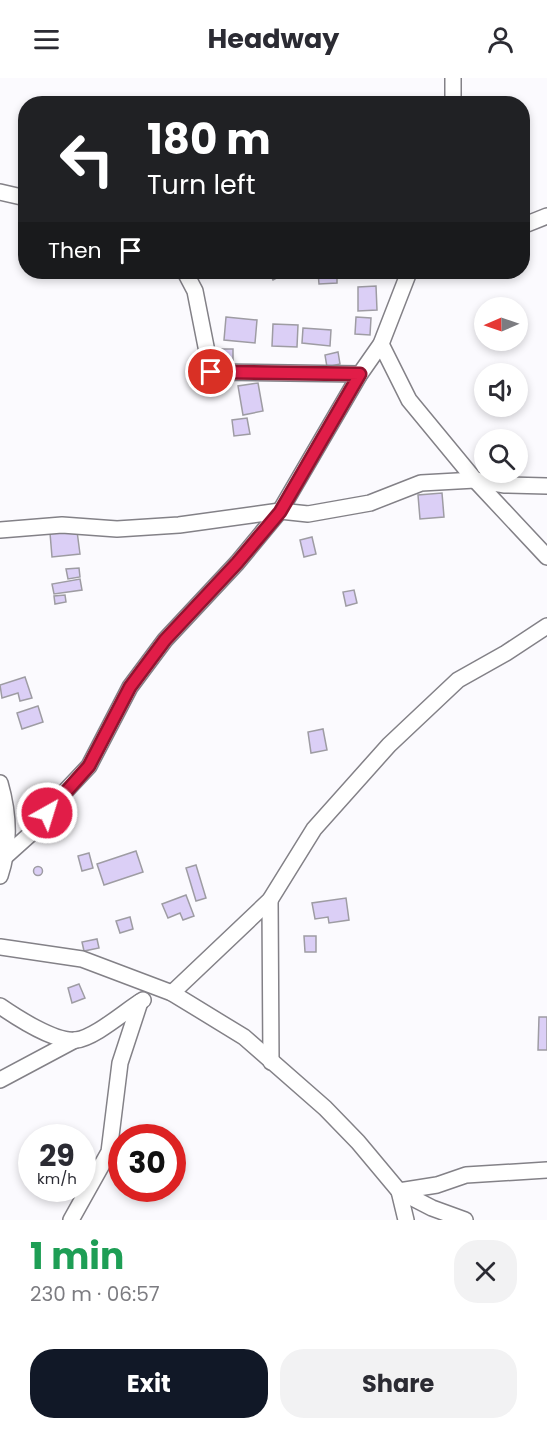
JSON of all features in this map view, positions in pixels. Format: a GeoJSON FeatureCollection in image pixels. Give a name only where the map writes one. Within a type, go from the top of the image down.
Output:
{"type":"FeatureCollection","features":[{"type":"Feature","properties":{"kind":"street"},"geometry":{"type":"LineString","coordinates":[[453,78],[453,96]]}},
{"type":"Feature","properties":{"kind":"street"},"geometry":{"type":"LineString","coordinates":[[0,192],[18,196]]}},
{"type":"Feature","properties":{"kind":"street"},"geometry":{"type":"LineString","coordinates":[[530,223],[547,216]]}},
{"type":"Feature","properties":{"kind":"street"},"geometry":{"type":"LineString","coordinates":[[188,279],[195,291],[211,372],[360,374]]}},
{"type":"Feature","properties":{"kind":"street"},"geometry":{"type":"LineString","coordinates":[[4,851],[36,829],[58,798],[89,766],[130,687],[165,640],[237,563],[280,512],[360,374],[381,344],[406,279]]}},
{"type":"Feature","properties":{"kind":"street"},"geometry":{"type":"LineString","coordinates":[[381,344],[409,400],[474,479]]}},
{"type":"Feature","properties":{"kind":"street"},"geometry":{"type":"LineString","coordinates":[[0,530],[62,525],[117,529],[179,525],[280,512],[309,514],[370,503],[422,483],[474,480]]}},
{"type":"Feature","properties":{"kind":"street"},"geometry":{"type":"LineString","coordinates":[[478,483],[547,557]]}},
{"type":"Feature","properties":{"kind":"street"},"geometry":{"type":"LineString","coordinates":[[493,483],[547,486]]}},
{"type":"Feature","properties":{"kind":"street"},"geometry":{"type":"LineString","coordinates":[[0,1080],[109,1024],[140,1002],[167,991],[270,900],[314,829],[389,745],[458,680],[506,654],[547,626]]}},
{"type":"Feature","properties":{"kind":"street"},"geometry":{"type":"LineString","coordinates":[[0,783],[7,829],[0,876]]}},
{"type":"Feature","properties":{"kind":"street"},"geometry":{"type":"LineString","coordinates":[[270,900],[271,1062]]}},
{"type":"Feature","properties":{"kind":"street"},"geometry":{"type":"LineString","coordinates":[[0,947],[82,959],[167,991],[244,1037],[333,1117],[399,1191],[432,1208],[465,1220]]}},
{"type":"Feature","properties":{"kind":"street"},"geometry":{"type":"LineString","coordinates":[[71,1220],[109,1152],[120,1062],[140,1002]]}},
{"type":"Feature","properties":{"kind":"street"},"geometry":{"type":"LineString","coordinates":[[0,1006],[50,1034],[75,1040]]}},
{"type":"Feature","properties":{"kind":"street"},"geometry":{"type":"LineString","coordinates":[[399,1191],[436,1185],[466,1175],[547,1170]]}},
{"type":"Feature","properties":{"kind":"street"},"geometry":{"type":"LineString","coordinates":[[399,1191],[406,1220]]}},
{"type":"Feature","properties":{"kind":"building"},"geometry":{"type":"Polygon","coordinates":[[[319,279],[337,279],[337,283],[319,284],[319,279]]]}},
{"type":"Feature","properties":{"kind":"building"},"geometry":{"type":"Polygon","coordinates":[[[376,286],[377,310],[358,311],[358,287],[376,286]]]}},
{"type":"Feature","properties":{"kind":"building"},"geometry":{"type":"Polygon","coordinates":[[[226,317],[257,320],[255,343],[224,340],[226,317]]]}},
{"type":"Feature","properties":{"kind":"building"},"geometry":{"type":"Polygon","coordinates":[[[356,317],[371,318],[370,335],[355,334],[356,317]]]}},
{"type":"Feature","properties":{"kind":"building"},"geometry":{"type":"Polygon","coordinates":[[[273,324],[298,325],[297,347],[272,346],[273,324]]]}},
{"type":"Feature","properties":{"kind":"building"},"geometry":{"type":"Polygon","coordinates":[[[303,328],[331,330],[330,346],[302,343],[303,328]]]}},
{"type":"Feature","properties":{"kind":"building"},"geometry":{"type":"Polygon","coordinates":[[[220,349],[233,349],[233,363],[220,364],[220,349]]]}},
{"type":"Feature","properties":{"kind":"building"},"geometry":{"type":"Polygon","coordinates":[[[338,352],[340,364],[327,367],[325,355],[338,352]]]}},
{"type":"Feature","properties":{"kind":"building"},"geometry":{"type":"Polygon","coordinates":[[[258,383],[263,411],[243,415],[238,386],[258,383]]]}},
{"type":"Feature","properties":{"kind":"building"},"geometry":{"type":"Polygon","coordinates":[[[247,418],[250,434],[234,436],[232,420],[247,418]]]}},
{"type":"Feature","properties":{"kind":"building"},"geometry":{"type":"Polygon","coordinates":[[[442,493],[444,517],[420,519],[418,495],[442,493]]]}},
{"type":"Feature","properties":{"kind":"building"},"geometry":{"type":"Polygon","coordinates":[[[77,531],[80,554],[52,557],[50,533],[77,531]]]}},
{"type":"Feature","properties":{"kind":"building"},"geometry":{"type":"Polygon","coordinates":[[[312,537],[316,554],[304,557],[300,540],[312,537]]]}},
{"type":"Feature","properties":{"kind":"building"},"geometry":{"type":"Polygon","coordinates":[[[79,568],[80,577],[68,579],[66,569],[79,568]]]}},
{"type":"Feature","properties":{"kind":"building"},"geometry":{"type":"Polygon","coordinates":[[[80,579],[82,590],[54,594],[52,584],[80,579]]]}},
{"type":"Feature","properties":{"kind":"building"},"geometry":{"type":"Polygon","coordinates":[[[354,590],[357,603],[346,606],[343,592],[354,590]]]}},
{"type":"Feature","properties":{"kind":"building"},"geometry":{"type":"Polygon","coordinates":[[[65,595],[66,602],[55,604],[54,596],[65,595]]]}},
{"type":"Feature","properties":{"kind":"building"},"geometry":{"type":"Polygon","coordinates":[[[25,677],[32,698],[20,701],[18,693],[2,698],[0,685],[25,677]]]}},
{"type":"Feature","properties":{"kind":"building"},"geometry":{"type":"Polygon","coordinates":[[[38,706],[43,722],[22,729],[17,713],[38,706]]]}},
{"type":"Feature","properties":{"kind":"building"},"geometry":{"type":"Polygon","coordinates":[[[323,729],[327,750],[311,753],[308,732],[323,729]]]}},
{"type":"Feature","properties":{"kind":"building"},"geometry":{"type":"Polygon","coordinates":[[[136,851],[143,872],[104,885],[97,864],[136,851]]]}},
{"type":"Feature","properties":{"kind":"building"},"geometry":{"type":"Polygon","coordinates":[[[89,853],[93,868],[82,871],[78,856],[89,853]]]}},
{"type":"Feature","properties":{"kind":"building"},"geometry":{"type":"Polygon","coordinates":[[[196,865],[206,898],[196,901],[186,868],[196,865]]]}},
{"type":"Feature","properties":{"kind":"building"},"geometry":{"type":"Polygon","coordinates":[[[38,867],[42,871],[38,875],[34,871],[38,867]]]}},
{"type":"Feature","properties":{"kind":"building"},"geometry":{"type":"Polygon","coordinates":[[[186,895],[194,916],[183,920],[180,913],[168,918],[162,904],[186,895]]]}},
{"type":"Feature","properties":{"kind":"building"},"geometry":{"type":"Polygon","coordinates":[[[346,898],[349,920],[329,923],[328,917],[315,919],[312,903],[346,898]]]}},
{"type":"Feature","properties":{"kind":"building"},"geometry":{"type":"Polygon","coordinates":[[[130,917],[133,929],[120,933],[116,921],[130,917]]]}},
{"type":"Feature","properties":{"kind":"building"},"geometry":{"type":"Polygon","coordinates":[[[304,936],[316,936],[316,952],[305,952],[304,936]]]}},
{"type":"Feature","properties":{"kind":"building"},"geometry":{"type":"Polygon","coordinates":[[[97,939],[99,948],[84,951],[82,942],[97,939]]]}},
{"type":"Feature","properties":{"kind":"building"},"geometry":{"type":"Polygon","coordinates":[[[79,984],[85,998],[72,1003],[68,988],[79,984]]]}},
{"type":"Feature","properties":{"kind":"building"},"geometry":{"type":"Polygon","coordinates":[[[539,1017],[547,1017],[547,1050],[538,1050],[539,1017]]]}},
{"type":"Feature","properties":{"kind":"route"},"geometry":{"type":"LineString","coordinates":[[47,813],[89,766],[130,687],[165,640],[237,563],[258,535],[280,512],[360,374],[211,372]]}}]}
